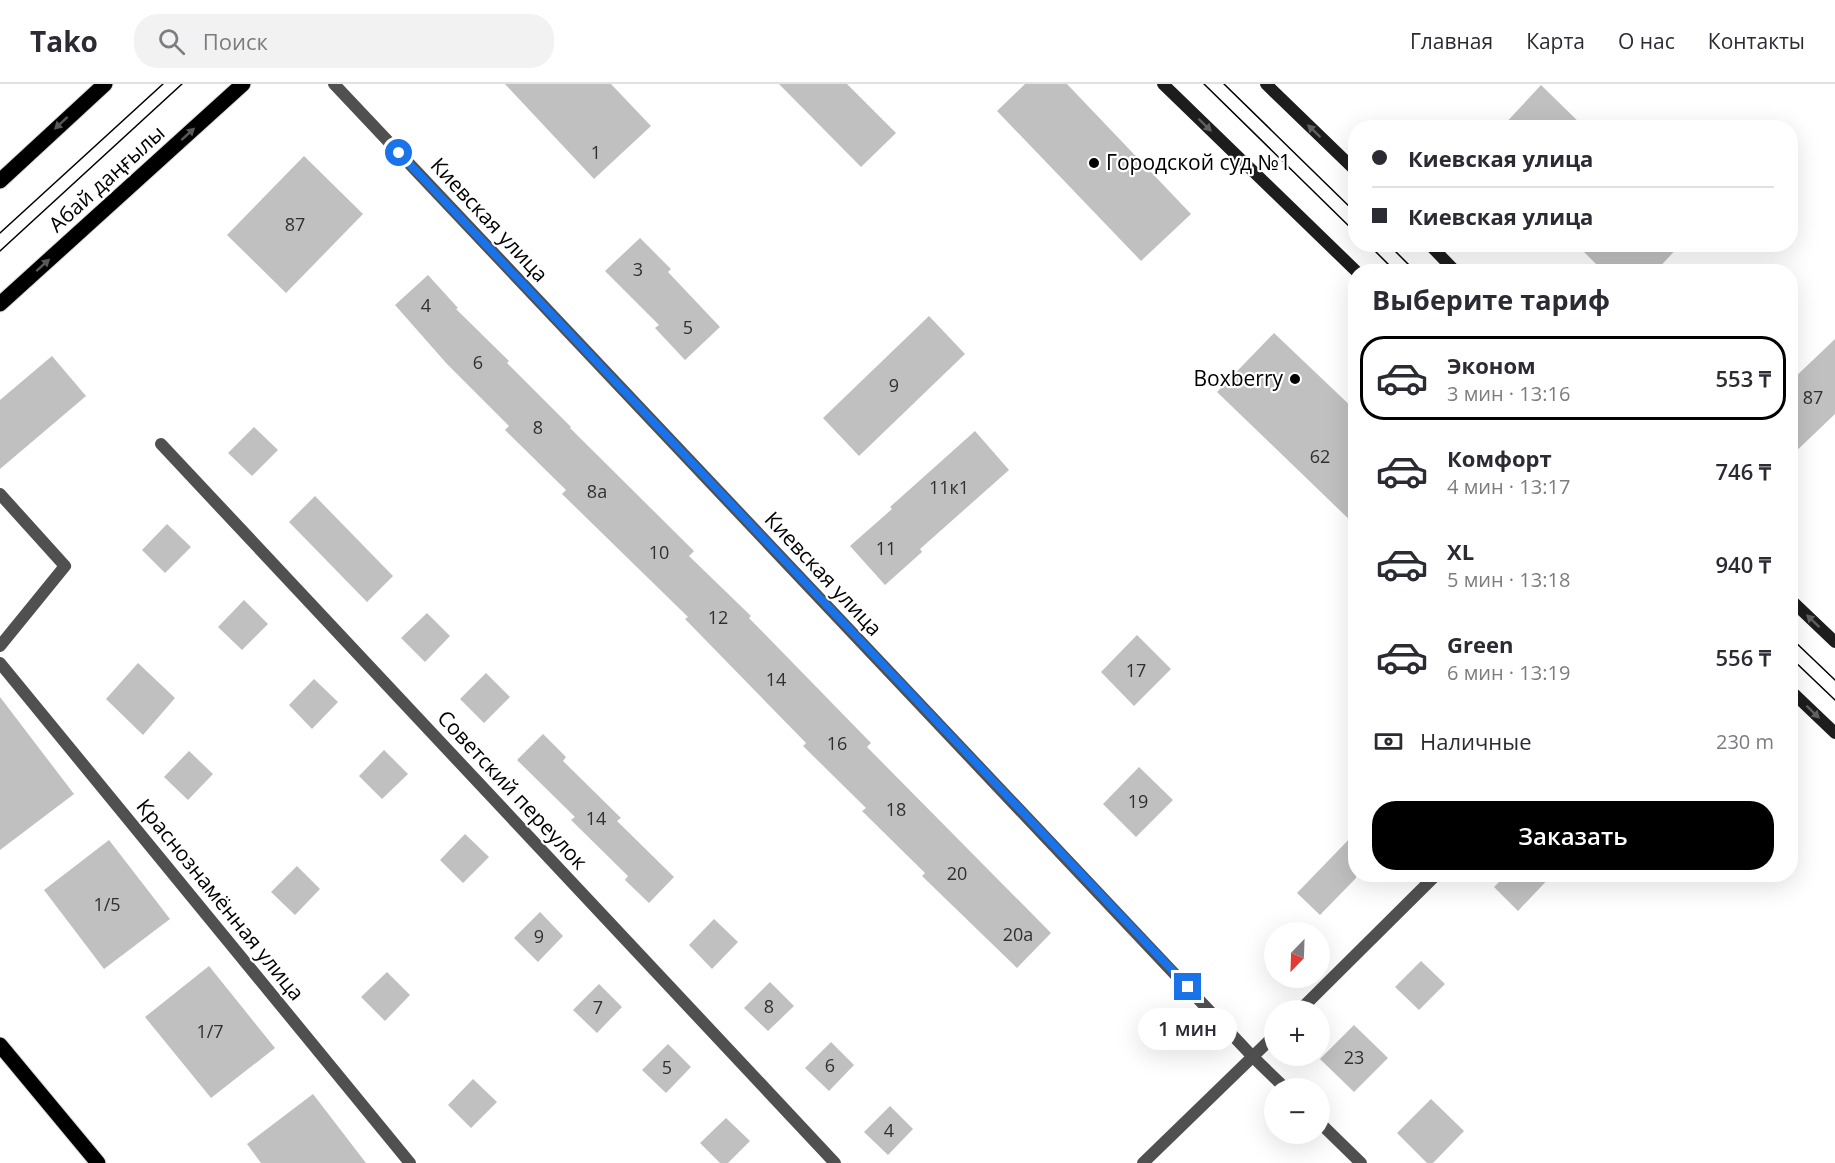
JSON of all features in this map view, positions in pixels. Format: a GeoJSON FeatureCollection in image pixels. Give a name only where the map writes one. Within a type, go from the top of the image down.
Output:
{"type":"FeatureCollection","features":[{"type":"Feature","properties":{"kind":"main road"},"geometry":{"type":"LineString","coordinates":[[0,181],[105,84]]}},
{"type":"Feature","properties":{"kind":"main road","name":"Абай даңғылы"},"geometry":{"type":"LineString","coordinates":[[0,304],[243,84]]}},
{"type":"Feature","properties":{"kind":"main road"},"geometry":{"type":"LineString","coordinates":[[1163,84],[1349,264]]}},
{"type":"Feature","properties":{"kind":"main road"},"geometry":{"type":"LineString","coordinates":[[1266,84],[1348,163]]}},
{"type":"Feature","properties":{"kind":"main road"},"geometry":{"type":"LineString","coordinates":[[1437,252],[1448,264]]}},
{"type":"Feature","properties":{"kind":"main road"},"geometry":{"type":"LineString","coordinates":[[1798,607],[1835,642]]}},
{"type":"Feature","properties":{"kind":"main road"},"geometry":{"type":"LineString","coordinates":[[1798,698],[1835,733]]}},
{"type":"Feature","properties":{"kind":"main road"},"geometry":{"type":"LineString","coordinates":[[0,1045],[98,1163]]}},
{"type":"Feature","properties":{"kind":"street","name":"Киевская улица"},"geometry":{"type":"LineString","coordinates":[[334,84],[1275,1078]]}},
{"type":"Feature","properties":{"kind":"street","name":"Советский переулок"},"geometry":{"type":"LineString","coordinates":[[161,444],[835,1163]]}},
{"type":"Feature","properties":{"kind":"street"},"geometry":{"type":"LineString","coordinates":[[0,494],[65,566],[0,646]]}},
{"type":"Feature","properties":{"kind":"street","name":"Краснознамённая улица"},"geometry":{"type":"LineString","coordinates":[[0,663],[410,1163]]}},
{"type":"Feature","properties":{"kind":"street"},"geometry":{"type":"LineString","coordinates":[[1310,1000],[1429,882]]}},
{"type":"Feature","properties":{"kind":"street"},"geometry":{"type":"LineString","coordinates":[[1143,1163],[1264,1046]]}},
{"type":"Feature","properties":{"kind":"street"},"geometry":{"type":"LineString","coordinates":[[1330,1133],[1361,1163]]}},
{"type":"Feature","properties":{"kind":"building"},"geometry":{"type":"Polygon","coordinates":[[[505,84],[611,84],[651,126],[594,179],[505,84]]]}},
{"type":"Feature","properties":{"kind":"building"},"geometry":{"type":"Polygon","coordinates":[[[779,84],[847,84],[896,133],[861,167],[779,84]]]}},
{"type":"Feature","properties":{"kind":"building","name":"Городской суд №1"},"geometry":{"type":"Polygon","coordinates":[[[1025,84],[1067,84],[1191,214],[1141,261],[997,111],[1025,84]]]}},
{"type":"Feature","properties":{"kind":"building"},"geometry":{"type":"Polygon","coordinates":[[[1541,85],[1577,120],[1508,120],[1541,85]]]}},
{"type":"Feature","properties":{"kind":"building"},"geometry":{"type":"Polygon","coordinates":[[[304,156],[363,214],[286,293],[227,235],[304,156]]]}},
{"type":"Feature","properties":{"kind":"building"},"geometry":{"type":"Polygon","coordinates":[[[640,238],[671,269],[668,272],[720,327],[685,360],[655,328],[659,325],[605,271],[640,238]]]}},
{"type":"Feature","properties":{"kind":"building"},"geometry":{"type":"Polygon","coordinates":[[[1584,252],[1674,252],[1662,264],[1596,264],[1584,252]]]}},
{"type":"Feature","properties":{"kind":"building"},"geometry":{"type":"Polygon","coordinates":[[[428,275],[458,308],[456,309],[509,361],[507,363],[694,551],[689,556],[751,616],[749,618],[871,743],[867,747],[1051,933],[1017,968],[922,876],[925,873],[862,811],[866,808],[803,746],[806,743],[685,619],[688,617],[562,494],[566,490],[505,430],[509,426],[447,364],[395,305],[428,275]]]}},
{"type":"Feature","properties":{"kind":"building"},"geometry":{"type":"Polygon","coordinates":[[[929,316],[965,354],[859,456],[823,418],[929,316]]]}},
{"type":"Feature","properties":{"kind":"building"},"geometry":{"type":"Polygon","coordinates":[[[1274,333],[1348,403],[1348,518],[1217,392],[1274,333]]]}},
{"type":"Feature","properties":{"kind":"building"},"geometry":{"type":"Polygon","coordinates":[[[1835,339],[1835,414],[1798,449],[1798,374],[1835,339]]]}},
{"type":"Feature","properties":{"kind":"building"},"geometry":{"type":"Polygon","coordinates":[[[52,356],[86,396],[0,469],[0,400],[52,356]]]}},
{"type":"Feature","properties":{"kind":"building"},"geometry":{"type":"Polygon","coordinates":[[[254,427],[278,450],[252,476],[228,453],[254,427]]]}},
{"type":"Feature","properties":{"kind":"building"},"geometry":{"type":"Polygon","coordinates":[[[975,431],[1009,470],[920,549],[922,552],[885,585],[850,546],[975,431]]]}},
{"type":"Feature","properties":{"kind":"building"},"geometry":{"type":"Polygon","coordinates":[[[315,496],[393,576],[367,602],[289,522],[315,496]]]}},
{"type":"Feature","properties":{"kind":"building"},"geometry":{"type":"Polygon","coordinates":[[[167,524],[191,547],[165,573],[142,550],[167,524]]]}},
{"type":"Feature","properties":{"kind":"building"},"geometry":{"type":"Polygon","coordinates":[[[244,600],[268,624],[242,650],[218,627],[244,600]]]}},
{"type":"Feature","properties":{"kind":"building"},"geometry":{"type":"Polygon","coordinates":[[[427,613],[450,636],[425,662],[401,638],[427,613]]]}},
{"type":"Feature","properties":{"kind":"building"},"geometry":{"type":"Polygon","coordinates":[[[1137,635],[1171,669],[1134,706],[1101,672],[1137,635]]]}},
{"type":"Feature","properties":{"kind":"building"},"geometry":{"type":"Polygon","coordinates":[[[138,663],[175,698],[143,735],[106,699],[138,663]]]}},
{"type":"Feature","properties":{"kind":"building"},"geometry":{"type":"Polygon","coordinates":[[[486,673],[510,697],[484,723],[460,699],[486,673]]]}},
{"type":"Feature","properties":{"kind":"building"},"geometry":{"type":"Polygon","coordinates":[[[314,679],[338,702],[312,729],[289,705],[314,679]]]}},
{"type":"Feature","properties":{"kind":"building"},"geometry":{"type":"Polygon","coordinates":[[[0,697],[74,794],[0,850],[0,697]]]}},
{"type":"Feature","properties":{"kind":"building"},"geometry":{"type":"Polygon","coordinates":[[[543,734],[566,757],[563,761],[621,818],[617,821],[674,877],[649,903],[625,880],[628,876],[571,820],[575,817],[517,760],[543,734]]]}},
{"type":"Feature","properties":{"kind":"building"},"geometry":{"type":"Polygon","coordinates":[[[384,750],[408,774],[382,799],[359,776],[384,750]]]}},
{"type":"Feature","properties":{"kind":"building"},"geometry":{"type":"Polygon","coordinates":[[[189,751],[213,774],[188,800],[164,777],[189,751]]]}},
{"type":"Feature","properties":{"kind":"building"},"geometry":{"type":"Polygon","coordinates":[[[1139,767],[1173,800],[1136,837],[1103,804],[1139,767]]]}},
{"type":"Feature","properties":{"kind":"building"},"geometry":{"type":"Polygon","coordinates":[[[465,834],[489,857],[463,883],[440,860],[465,834]]]}},
{"type":"Feature","properties":{"kind":"building"},"geometry":{"type":"Polygon","coordinates":[[[109,840],[170,919],[104,969],[44,890],[109,840]]]}},
{"type":"Feature","properties":{"kind":"building"},"geometry":{"type":"Polygon","coordinates":[[[1348,840],[1348,882],[1352,882],[1320,915],[1297,893],[1348,840]]]}},
{"type":"Feature","properties":{"kind":"building"},"geometry":{"type":"Polygon","coordinates":[[[297,866],[320,889],[295,915],[271,892],[297,866]]]}},
{"type":"Feature","properties":{"kind":"building"},"geometry":{"type":"Polygon","coordinates":[[[1499,882],[1545,882],[1518,911],[1494,887],[1499,882]]]}},
{"type":"Feature","properties":{"kind":"building"},"geometry":{"type":"Polygon","coordinates":[[[540,912],[563,936],[538,962],[514,938],[540,912]]]}},
{"type":"Feature","properties":{"kind":"building"},"geometry":{"type":"Polygon","coordinates":[[[714,919],[738,942],[712,969],[689,945],[714,919]]]}},
{"type":"Feature","properties":{"kind":"building"},"geometry":{"type":"Polygon","coordinates":[[[1421,961],[1445,984],[1419,1010],[1395,987],[1421,961]]]}},
{"type":"Feature","properties":{"kind":"building"},"geometry":{"type":"Polygon","coordinates":[[[209,966],[275,1048],[211,1098],[145,1017],[209,966]]]}},
{"type":"Feature","properties":{"kind":"building"},"geometry":{"type":"Polygon","coordinates":[[[387,972],[410,995],[385,1021],[361,997],[387,972]]]}},
{"type":"Feature","properties":{"kind":"building"},"geometry":{"type":"Polygon","coordinates":[[[770,982],[794,1006],[768,1031],[744,1008],[770,982]]]}},
{"type":"Feature","properties":{"kind":"building"},"geometry":{"type":"Polygon","coordinates":[[[599,984],[622,1007],[597,1033],[573,1010],[599,984]]]}},
{"type":"Feature","properties":{"kind":"building"},"geometry":{"type":"Polygon","coordinates":[[[1354,1025],[1388,1058],[1354,1092],[1327,1066],[1330,1066],[1330,1049],[1354,1025]]]}},
{"type":"Feature","properties":{"kind":"building"},"geometry":{"type":"Polygon","coordinates":[[[831,1042],[854,1065],[829,1091],[805,1068],[831,1042]]]}},
{"type":"Feature","properties":{"kind":"building"},"geometry":{"type":"Polygon","coordinates":[[[668,1044],[691,1067],[666,1093],[642,1070],[668,1044]]]}},
{"type":"Feature","properties":{"kind":"building"},"geometry":{"type":"Polygon","coordinates":[[[473,1079],[497,1102],[471,1128],[448,1105],[473,1079]]]}},
{"type":"Feature","properties":{"kind":"building"},"geometry":{"type":"Polygon","coordinates":[[[313,1094],[366,1163],[261,1163],[247,1144],[313,1094]]]}},
{"type":"Feature","properties":{"kind":"building"},"geometry":{"type":"Polygon","coordinates":[[[1431,1099],[1464,1131],[1433,1163],[1427,1163],[1397,1133],[1431,1099]]]}},
{"type":"Feature","properties":{"kind":"building"},"geometry":{"type":"Polygon","coordinates":[[[890,1106],[913,1129],[888,1155],[864,1132],[890,1106]]]}},
{"type":"Feature","properties":{"kind":"building"},"geometry":{"type":"Polygon","coordinates":[[[726,1118],[750,1141],[728,1163],[720,1163],[700,1143],[726,1118]]]}},
{"type":"Feature","properties":{"kind":"tram line"},"geometry":{"type":"LineString","coordinates":[[0,233],[163,84]]}},
{"type":"Feature","properties":{"kind":"tram line"},"geometry":{"type":"LineString","coordinates":[[0,251],[182,84]]}},
{"type":"Feature","properties":{"kind":"tram line"},"geometry":{"type":"LineString","coordinates":[[1204,84],[1348,225]]}},
{"type":"Feature","properties":{"kind":"tram line"},"geometry":{"type":"LineString","coordinates":[[1224,84],[1348,205]]}},
{"type":"Feature","properties":{"kind":"tram line"},"geometry":{"type":"LineString","coordinates":[[1376,252],[1388,264]]}},
{"type":"Feature","properties":{"kind":"tram line"},"geometry":{"type":"LineString","coordinates":[[1396,252],[1408,264]]}},
{"type":"Feature","properties":{"kind":"tram line"},"geometry":{"type":"LineString","coordinates":[[1798,645],[1835,680]]}},
{"type":"Feature","properties":{"kind":"tram line"},"geometry":{"type":"LineString","coordinates":[[1798,665],[1835,700]]}},
{"type":"Feature","properties":{"kind":"place","name":"Городской суд №1"},"geometry":{"type":"Point","coordinates":[1094,163]}},
{"type":"Feature","properties":{"kind":"place","name":"Boxberry"},"geometry":{"type":"Point","coordinates":[1295,379]}},
{"type":"Feature","properties":{"kind":"route"},"geometry":{"type":"LineString","coordinates":[[399,153],[1188,987]]}}]}
